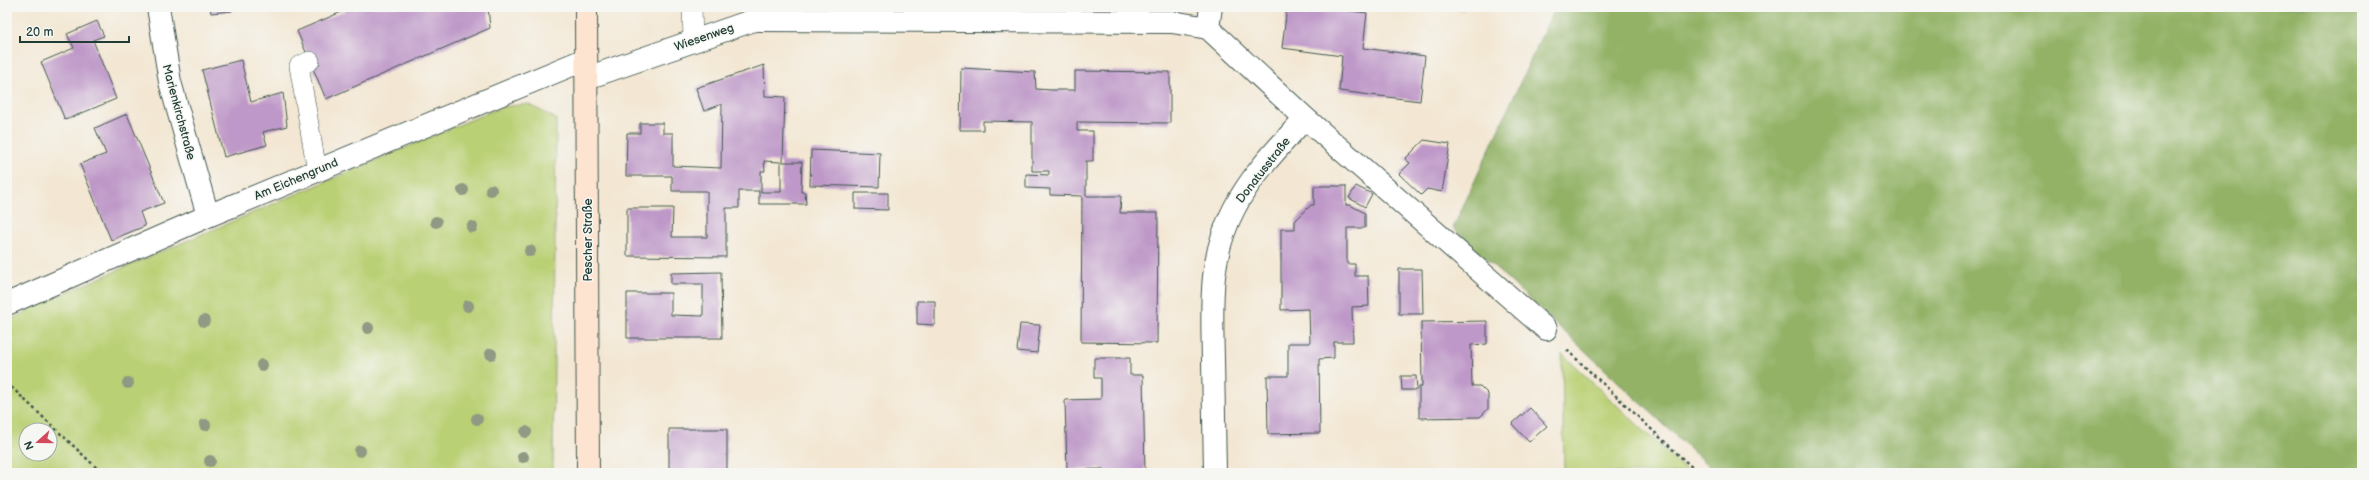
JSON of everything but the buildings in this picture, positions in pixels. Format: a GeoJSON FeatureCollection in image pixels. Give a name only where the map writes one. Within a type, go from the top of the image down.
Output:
{"type":"FeatureCollection","features":[{"type":"Feature","properties":{"kind":"main road","name":"Pescher Straße"},"geometry":{"type":"LineString","coordinates":[[586,7],[588,473]]}},
{"type":"Feature","properties":{"kind":"street","name":"Marienkirchstraße"},"geometry":{"type":"LineString","coordinates":[[158,7],[170,82],[208,216]]}},
{"type":"Feature","properties":{"kind":"street"},"geometry":{"type":"LineString","coordinates":[[1211,7],[1208,28],[1305,118],[1546,329]]}},
{"type":"Feature","properties":{"kind":"street","name":"Wiesenweg"},"geometry":{"type":"LineString","coordinates":[[587,68],[693,41],[754,20],[1172,22],[1208,28]]}},
{"type":"Feature","properties":{"kind":"street","name":"Am Eichengrund"},"geometry":{"type":"LineString","coordinates":[[7,304],[208,216],[317,171],[587,68]]}},
{"type":"Feature","properties":{"kind":"street","name":"Donatusstraße"},"geometry":{"type":"LineString","coordinates":[[1215,473],[1212,292],[1216,253],[1226,225],[1239,199],[1268,161],[1305,118]]}},
{"type":"Feature","properties":{"kind":"lane"},"geometry":{"type":"LineString","coordinates":[[692,7],[693,41]]}},
{"type":"Feature","properties":{"kind":"lane"},"geometry":{"type":"LineString","coordinates":[[310,61],[299,66],[317,171]]}},
{"type":"Feature","properties":{"kind":"path"},"geometry":{"type":"LineString","coordinates":[[1546,329],[1698,473]]}},
{"type":"Feature","properties":{"kind":"path"},"geometry":{"type":"LineString","coordinates":[[7,383],[102,473]]}},
{"type":"Feature","properties":{"kind":"green space"},"geometry":{"type":"Polygon","coordinates":[[[1555,7],[2362,7],[2362,473],[1716,473],[1453,228],[1555,7]]]}},
{"type":"Feature","properties":{"kind":"green space"},"geometry":{"type":"Polygon","coordinates":[[[528,104],[556,119],[553,473],[7,473],[7,322],[41,303],[501,107],[528,104]]]}},
{"type":"Feature","properties":{"kind":"green space"},"geometry":{"type":"Polygon","coordinates":[[[1562,354],[1689,473],[1564,473],[1562,354]]]}}]}
